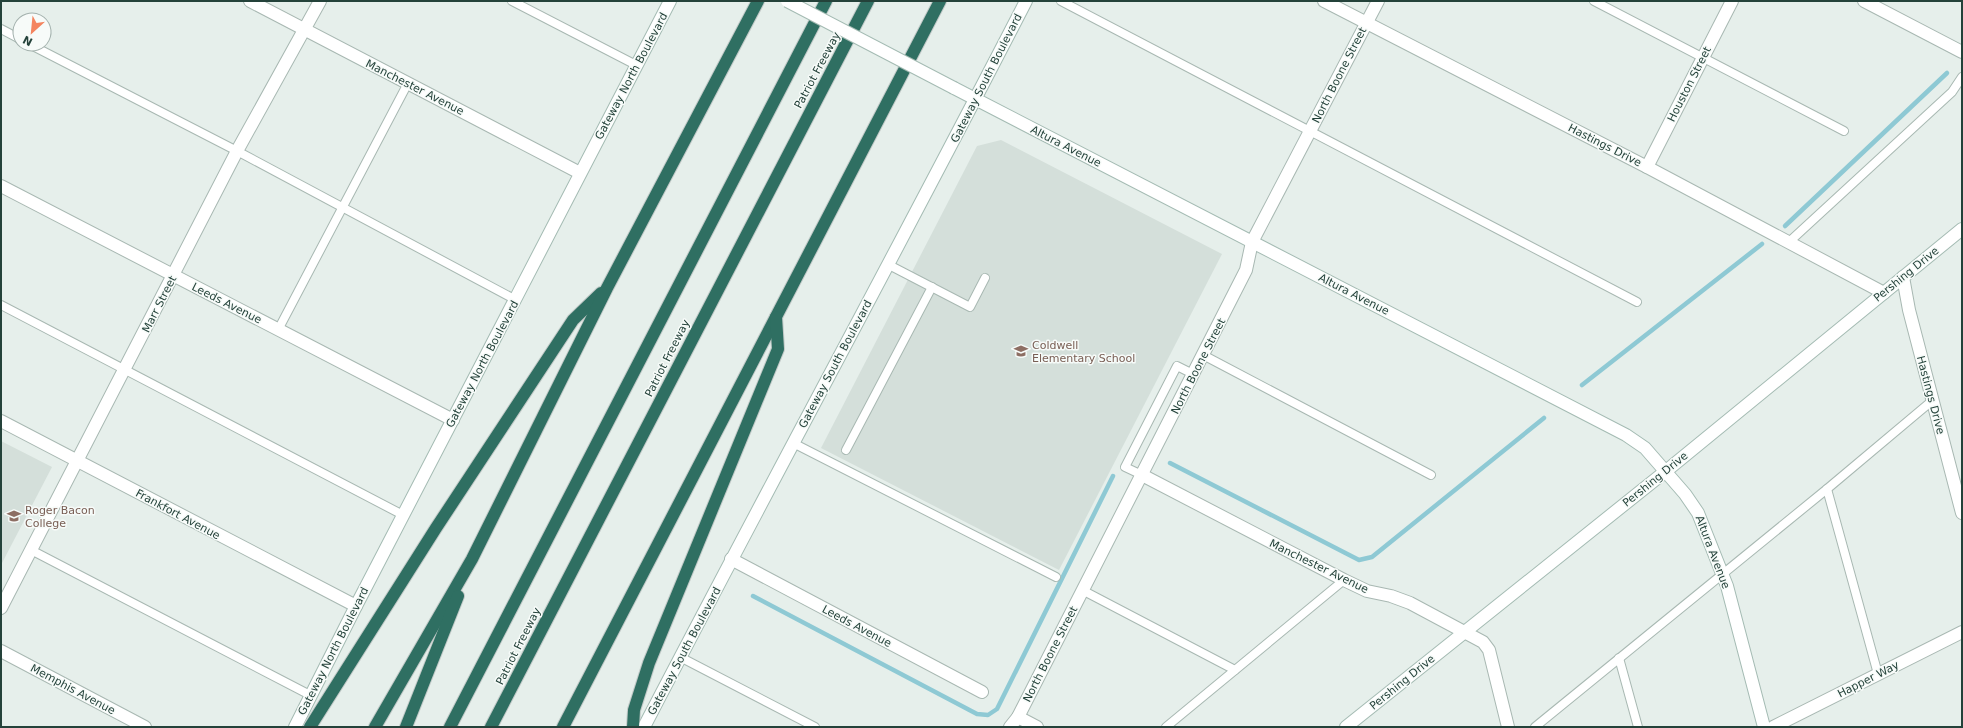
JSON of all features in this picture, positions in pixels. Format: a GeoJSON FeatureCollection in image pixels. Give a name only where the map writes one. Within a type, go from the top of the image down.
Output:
{"type":"FeatureCollection","features":[{"type":"Feature","properties":{"kind":"highway"},"geometry":{"type":"LineString","coordinates":[[375,727],[472,559],[607,288],[758,1]]}},
{"type":"Feature","properties":{"kind":"highway","name":"Patriot Freeway"},"geometry":{"type":"LineString","coordinates":[[450,727],[826,1]]}},
{"type":"Feature","properties":{"kind":"highway","name":"Patriot Freeway"},"geometry":{"type":"LineString","coordinates":[[491,727],[868,1]]}},
{"type":"Feature","properties":{"kind":"highway"},"geometry":{"type":"LineString","coordinates":[[563,727],[940,1]]}},
{"type":"Feature","properties":{"kind":"highway"},"geometry":{"type":"LineString","coordinates":[[310,727],[428,540],[573,320],[607,288]]}},
{"type":"Feature","properties":{"kind":"highway"},"geometry":{"type":"LineString","coordinates":[[633,727],[634,710],[649,663],[778,349],[776,317]]}},
{"type":"Feature","properties":{"kind":"highway"},"geometry":{"type":"LineString","coordinates":[[406,727],[472,559]]}},
{"type":"Feature","properties":{"kind":"street","name":"Manchester Avenue"},"geometry":{"type":"LineString","coordinates":[[250,1],[580,173]]}},
{"type":"Feature","properties":{"kind":"street","name":"Marr Street"},"geometry":{"type":"LineString","coordinates":[[1,608],[237,151],[320,1]]}},
{"type":"Feature","properties":{"kind":"street","name":"Gateway North Boulevard"},"geometry":{"type":"LineString","coordinates":[[295,727],[310,695],[670,1]]}},
{"type":"Feature","properties":{"kind":"street","name":"Altura Avenue"},"geometry":{"type":"LineString","coordinates":[[786,1],[1626,435],[1645,448],[1666,471],[1698,512],[1722,573],[1764,727]]}},
{"type":"Feature","properties":{"kind":"street","name":"Gateway South Boulevard"},"geometry":{"type":"LineString","coordinates":[[644,727],[731,559],[889,265],[1026,1]]}},
{"type":"Feature","properties":{"kind":"street","name":"Hastings Drive"},"geometry":{"type":"LineString","coordinates":[[1324,1],[1647,166],[1884,293]]}},
{"type":"Feature","properties":{"kind":"street","name":"North Boone Street"},"geometry":{"type":"LineString","coordinates":[[1010,727],[1018,717],[1203,355],[1246,270],[1252,242],[1378,1]]}},
{"type":"Feature","properties":{"kind":"street","name":"Houston Street"},"geometry":{"type":"LineString","coordinates":[[1647,166],[1732,1]]}},
{"type":"Feature","properties":{"kind":"street"},"geometry":{"type":"LineString","coordinates":[[1864,1],[1962,52]]}},
{"type":"Feature","properties":{"kind":"street","name":"Leeds Avenue"},"geometry":{"type":"LineString","coordinates":[[1,186],[453,420]]}},
{"type":"Feature","properties":{"kind":"street","name":"Pershing Drive"},"geometry":{"type":"LineString","coordinates":[[1346,727],[1666,471],[1962,229]]}},
{"type":"Feature","properties":{"kind":"street","name":"Hastings Drive"},"geometry":{"type":"LineString","coordinates":[[1903,277],[1909,310],[1960,497],[1962,513]]}},
{"type":"Feature","properties":{"kind":"street","name":"Frankfort Avenue"},"geometry":{"type":"LineString","coordinates":[[1,421],[356,606]]}},
{"type":"Feature","properties":{"kind":"street","name":"Manchester Avenue"},"geometry":{"type":"LineString","coordinates":[[1142,475],[1344,580],[1367,590],[1391,596],[1410,603],[1465,631],[1483,642],[1489,650],[1508,727]]}},
{"type":"Feature","properties":{"kind":"street","name":"Leeds Avenue"},"geometry":{"type":"LineString","coordinates":[[731,559],[982,692]]}},
{"type":"Feature","properties":{"kind":"street","name":"Happer Way"},"geometry":{"type":"LineString","coordinates":[[1773,727],[1962,632]]}},
{"type":"Feature","properties":{"kind":"street","name":"Memphis Avenue"},"geometry":{"type":"LineString","coordinates":[[1,651],[145,727]]}},
{"type":"Feature","properties":{"kind":"street"},"geometry":{"type":"LineString","coordinates":[[1018,717],[1037,727]]}},
{"type":"Feature","properties":{"kind":"lane"},"geometry":{"type":"LineString","coordinates":[[512,1],[636,65]]}},
{"type":"Feature","properties":{"kind":"lane"},"geometry":{"type":"LineString","coordinates":[[1061,1],[1637,302]]}},
{"type":"Feature","properties":{"kind":"lane"},"geometry":{"type":"LineString","coordinates":[[1594,1],[1844,131]]}},
{"type":"Feature","properties":{"kind":"lane"},"geometry":{"type":"LineString","coordinates":[[1,29],[12,35]]}},
{"type":"Feature","properties":{"kind":"lane"},"geometry":{"type":"LineString","coordinates":[[45,52],[237,151],[516,300]]}},
{"type":"Feature","properties":{"kind":"lane"},"geometry":{"type":"LineString","coordinates":[[1789,242],[1952,92],[1962,78]]}},
{"type":"Feature","properties":{"kind":"lane"},"geometry":{"type":"LineString","coordinates":[[278,330],[408,83]]}},
{"type":"Feature","properties":{"kind":"lane"},"geometry":{"type":"LineString","coordinates":[[889,265],[970,307],[985,278]]}},
{"type":"Feature","properties":{"kind":"lane"},"geometry":{"type":"LineString","coordinates":[[846,450],[932,287]]}},
{"type":"Feature","properties":{"kind":"lane"},"geometry":{"type":"LineString","coordinates":[[1,305],[403,515]]}},
{"type":"Feature","properties":{"kind":"lane"},"geometry":{"type":"LineString","coordinates":[[1203,355],[1431,475]]}},
{"type":"Feature","properties":{"kind":"lane"},"geometry":{"type":"LineString","coordinates":[[1142,475],[1126,467],[1178,366],[1193,374]]}},
{"type":"Feature","properties":{"kind":"lane"},"geometry":{"type":"LineString","coordinates":[[1535,727],[1722,573],[1827,489],[1933,400]]}},
{"type":"Feature","properties":{"kind":"lane"},"geometry":{"type":"LineString","coordinates":[[793,443],[1056,577]]}},
{"type":"Feature","properties":{"kind":"lane"},"geometry":{"type":"LineString","coordinates":[[1827,489],[1878,674]]}},
{"type":"Feature","properties":{"kind":"lane"},"geometry":{"type":"LineString","coordinates":[[31,550],[310,695]]}},
{"type":"Feature","properties":{"kind":"lane"},"geometry":{"type":"LineString","coordinates":[[1166,727],[1344,580]]}},
{"type":"Feature","properties":{"kind":"lane"},"geometry":{"type":"LineString","coordinates":[[1082,590],[1235,670]]}},
{"type":"Feature","properties":{"kind":"lane"},"geometry":{"type":"LineString","coordinates":[[680,657],[814,727]]}},
{"type":"Feature","properties":{"kind":"lane"},"geometry":{"type":"LineString","coordinates":[[1619,658],[1638,727]]}},
{"type":"Feature","properties":{"kind":"shaded area","name":"Coldwell Elementary School"},"geometry":{"type":"Polygon","coordinates":[[[1001,140],[1222,254],[1059,570],[821,448],[977,146],[1001,140]]]}},
{"type":"Feature","properties":{"kind":"shaded area","name":"Roger Bacon College"},"geometry":{"type":"Polygon","coordinates":[[[1,441],[52,467],[1,565],[1,441]]]}},
{"type":"Feature","properties":{"kind":"waterway"},"geometry":{"type":"LineString","coordinates":[[1785,226],[1947,73]]}},
{"type":"Feature","properties":{"kind":"waterway"},"geometry":{"type":"LineString","coordinates":[[1582,385],[1762,244]]}},
{"type":"Feature","properties":{"kind":"waterway"},"geometry":{"type":"LineString","coordinates":[[1170,463],[1359,560],[1372,557],[1544,418]]}},
{"type":"Feature","properties":{"kind":"waterway"},"geometry":{"type":"LineString","coordinates":[[753,596],[977,714],[988,715],[997,709],[1113,476]]}},
{"type":"Feature","properties":{"kind":"place","name":"Coldwell Elementary School"},"geometry":{"type":"Point","coordinates":[1021,351]}},
{"type":"Feature","properties":{"kind":"place","name":"Roger Bacon College"},"geometry":{"type":"Point","coordinates":[14,516]}}]}
